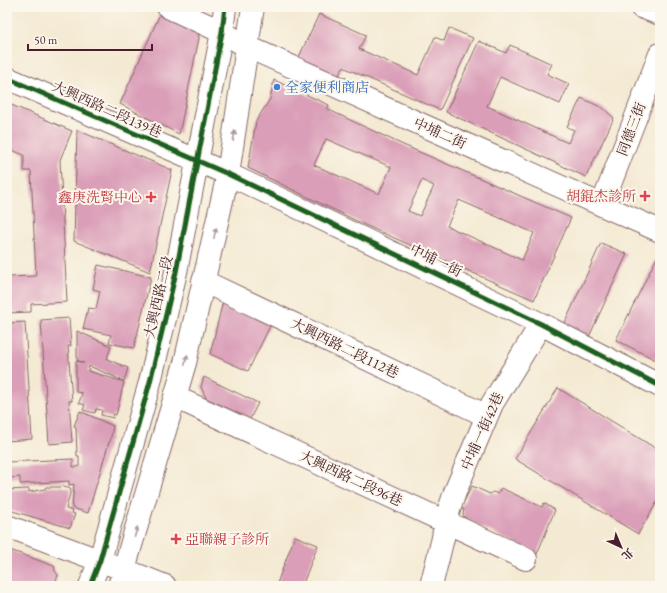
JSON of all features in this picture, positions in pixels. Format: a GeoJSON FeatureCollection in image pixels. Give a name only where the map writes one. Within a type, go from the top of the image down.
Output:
{"type":"FeatureCollection","features":[{"type":"Feature","properties":{"kind":"street","name":"中埔二街"},"geometry":{"type":"LineString","coordinates":[[168,7],[222,32],[248,47],[660,231]]}},
{"type":"Feature","properties":{"kind":"street","name":"大興西路二段"},"geometry":{"type":"LineString","coordinates":[[90,586],[100,560],[150,382],[176,272],[198,162],[222,32],[225,7]]}},
{"type":"Feature","properties":{"kind":"street"},"geometry":{"type":"LineString","coordinates":[[122,578],[185,363],[228,174],[253,7]]}},
{"type":"Feature","properties":{"kind":"street"},"geometry":{"type":"LineString","coordinates":[[641,7],[660,14]]}},
{"type":"Feature","properties":{"kind":"street","name":"同德三街"},"geometry":{"type":"LineString","coordinates":[[602,205],[660,54]]}},
{"type":"Feature","properties":{"kind":"street","name":"大興西路二段139巷"},"geometry":{"type":"LineString","coordinates":[[7,78],[198,162]]}},
{"type":"Feature","properties":{"kind":"street","name":"中埔一街"},"geometry":{"type":"LineString","coordinates":[[198,162],[228,174],[540,324],[660,386]]}},
{"type":"Feature","properties":{"kind":"street","name":"大興西路二段112巷"},"geometry":{"type":"LineString","coordinates":[[203,281],[487,416]]}},
{"type":"Feature","properties":{"kind":"street","name":"中埔一街42巷"},"geometry":{"type":"LineString","coordinates":[[431,586],[443,538],[445,522],[455,492],[492,404],[540,324]]}},
{"type":"Feature","properties":{"kind":"street","name":"大興西路二段96巷"},"geometry":{"type":"LineString","coordinates":[[175,397],[526,559]]}},
{"type":"Feature","properties":{"kind":"street"},"geometry":{"type":"LineString","coordinates":[[7,526],[100,560],[122,578],[165,586]]}},
{"type":"Feature","properties":{"kind":"building"},"geometry":{"type":"Polygon","coordinates":[[[160,14],[198,31],[199,38],[179,134],[120,104],[160,14]]]}},
{"type":"Feature","properties":{"kind":"building"},"geometry":{"type":"Polygon","coordinates":[[[319,14],[366,35],[359,49],[418,75],[435,37],[444,41],[449,28],[473,38],[440,110],[343,67],[338,77],[298,59],[319,14]]]}},
{"type":"Feature","properties":{"kind":"building"},"geometry":{"type":"Polygon","coordinates":[[[479,41],[506,53],[510,45],[552,64],[547,74],[569,84],[560,104],[500,77],[487,106],[568,143],[574,130],[567,127],[581,98],[603,108],[614,118],[586,177],[446,112],[479,41]]]}},
{"type":"Feature","properties":{"kind":"building"},"geometry":{"type":"Polygon","coordinates":[[[274,80],[329,105],[327,109],[401,144],[571,218],[534,300],[365,225],[248,168],[256,121],[270,99],[274,80]],[[326,139],[314,165],[379,194],[391,167],[326,139]],[[422,180],[408,211],[420,216],[434,186],[422,180]],[[459,200],[447,226],[522,260],[534,233],[459,200]]]}},
{"type":"Feature","properties":{"kind":"building"},"geometry":{"type":"Polygon","coordinates":[[[7,103],[72,131],[60,160],[67,302],[31,304],[31,312],[7,313],[7,277],[36,276],[31,171],[24,171],[24,155],[7,148],[7,103]]]}},
{"type":"Feature","properties":{"kind":"building"},"geometry":{"type":"Polygon","coordinates":[[[77,130],[172,170],[150,272],[74,241],[77,130]]]}},
{"type":"Feature","properties":{"kind":"building"},"geometry":{"type":"Polygon","coordinates":[[[601,243],[627,254],[588,339],[563,327],[601,243]]]}},
{"type":"Feature","properties":{"kind":"building"},"geometry":{"type":"Polygon","coordinates":[[[657,257],[660,258],[660,362],[616,340],[657,257]]]}},
{"type":"Feature","properties":{"kind":"building"},"geometry":{"type":"Polygon","coordinates":[[[98,265],[151,277],[134,348],[109,343],[111,335],[83,329],[88,308],[96,309],[100,291],[93,289],[98,265]]]}},
{"type":"Feature","properties":{"kind":"building"},"geometry":{"type":"Polygon","coordinates":[[[223,301],[271,324],[248,371],[210,354],[223,301]]]}},
{"type":"Feature","properties":{"kind":"building"},"geometry":{"type":"Polygon","coordinates":[[[69,318],[71,346],[68,346],[72,401],[69,401],[72,442],[49,444],[41,320],[69,318]]]}},
{"type":"Feature","properties":{"kind":"building"},"geometry":{"type":"Polygon","coordinates":[[[25,322],[32,439],[7,441],[7,323],[25,322]]]}},
{"type":"Feature","properties":{"kind":"building"},"geometry":{"type":"Polygon","coordinates":[[[77,331],[111,346],[107,359],[128,368],[124,381],[89,366],[88,371],[124,382],[116,415],[114,414],[113,418],[101,415],[102,410],[96,409],[95,413],[83,410],[85,405],[79,403],[82,393],[76,392],[76,361],[84,363],[77,360],[77,331]]]}},
{"type":"Feature","properties":{"kind":"building"},"geometry":{"type":"Polygon","coordinates":[[[204,377],[258,403],[250,419],[206,398],[201,387],[204,377]]]}},
{"type":"Feature","properties":{"kind":"building"},"geometry":{"type":"Polygon","coordinates":[[[558,388],[660,451],[660,497],[638,534],[515,459],[558,388]]]}},
{"type":"Feature","properties":{"kind":"building"},"geometry":{"type":"Polygon","coordinates":[[[80,411],[113,426],[110,442],[88,513],[72,508],[74,484],[69,485],[69,481],[20,484],[20,477],[9,478],[9,482],[7,482],[7,462],[73,459],[73,467],[79,467],[76,427],[74,426],[80,411]]]}},
{"type":"Feature","properties":{"kind":"building"},"geometry":{"type":"Polygon","coordinates":[[[61,486],[71,489],[66,509],[73,511],[72,513],[75,514],[70,528],[9,510],[10,506],[7,505],[7,490],[29,489],[29,492],[45,489],[46,487],[61,486]]]}},
{"type":"Feature","properties":{"kind":"building"},"geometry":{"type":"Polygon","coordinates":[[[472,486],[490,494],[493,492],[498,494],[501,488],[542,507],[544,503],[555,510],[537,554],[467,520],[463,515],[464,509],[460,509],[472,486]]]}},
{"type":"Feature","properties":{"kind":"building"},"geometry":{"type":"Polygon","coordinates":[[[295,536],[318,545],[302,586],[276,586],[295,536]]]}},
{"type":"Feature","properties":{"kind":"building"},"geometry":{"type":"Polygon","coordinates":[[[10,550],[54,566],[58,575],[54,586],[7,586],[7,553],[10,550]]]}},
{"type":"Feature","properties":{"kind":"cycle path"},"geometry":{"type":"LineString","coordinates":[[90,586],[100,560],[150,382],[176,272],[222,32],[225,7]]}},
{"type":"Feature","properties":{"kind":"cycle path"},"geometry":{"type":"LineString","coordinates":[[7,78],[228,174],[541,324],[660,386]]}},
{"type":"Feature","properties":{"kind":"place","name":"全家便利商店"},"geometry":{"type":"Point","coordinates":[277,87]}},
{"type":"Feature","properties":{"kind":"place","name":"胡錕杰診所"},"geometry":{"type":"Point","coordinates":[645,196]}},
{"type":"Feature","properties":{"kind":"place","name":"鑫庚洗腎中心"},"geometry":{"type":"Point","coordinates":[151,197]}},
{"type":"Feature","properties":{"kind":"place","name":"亞聯親子診所"},"geometry":{"type":"Point","coordinates":[176,539]}}]}
